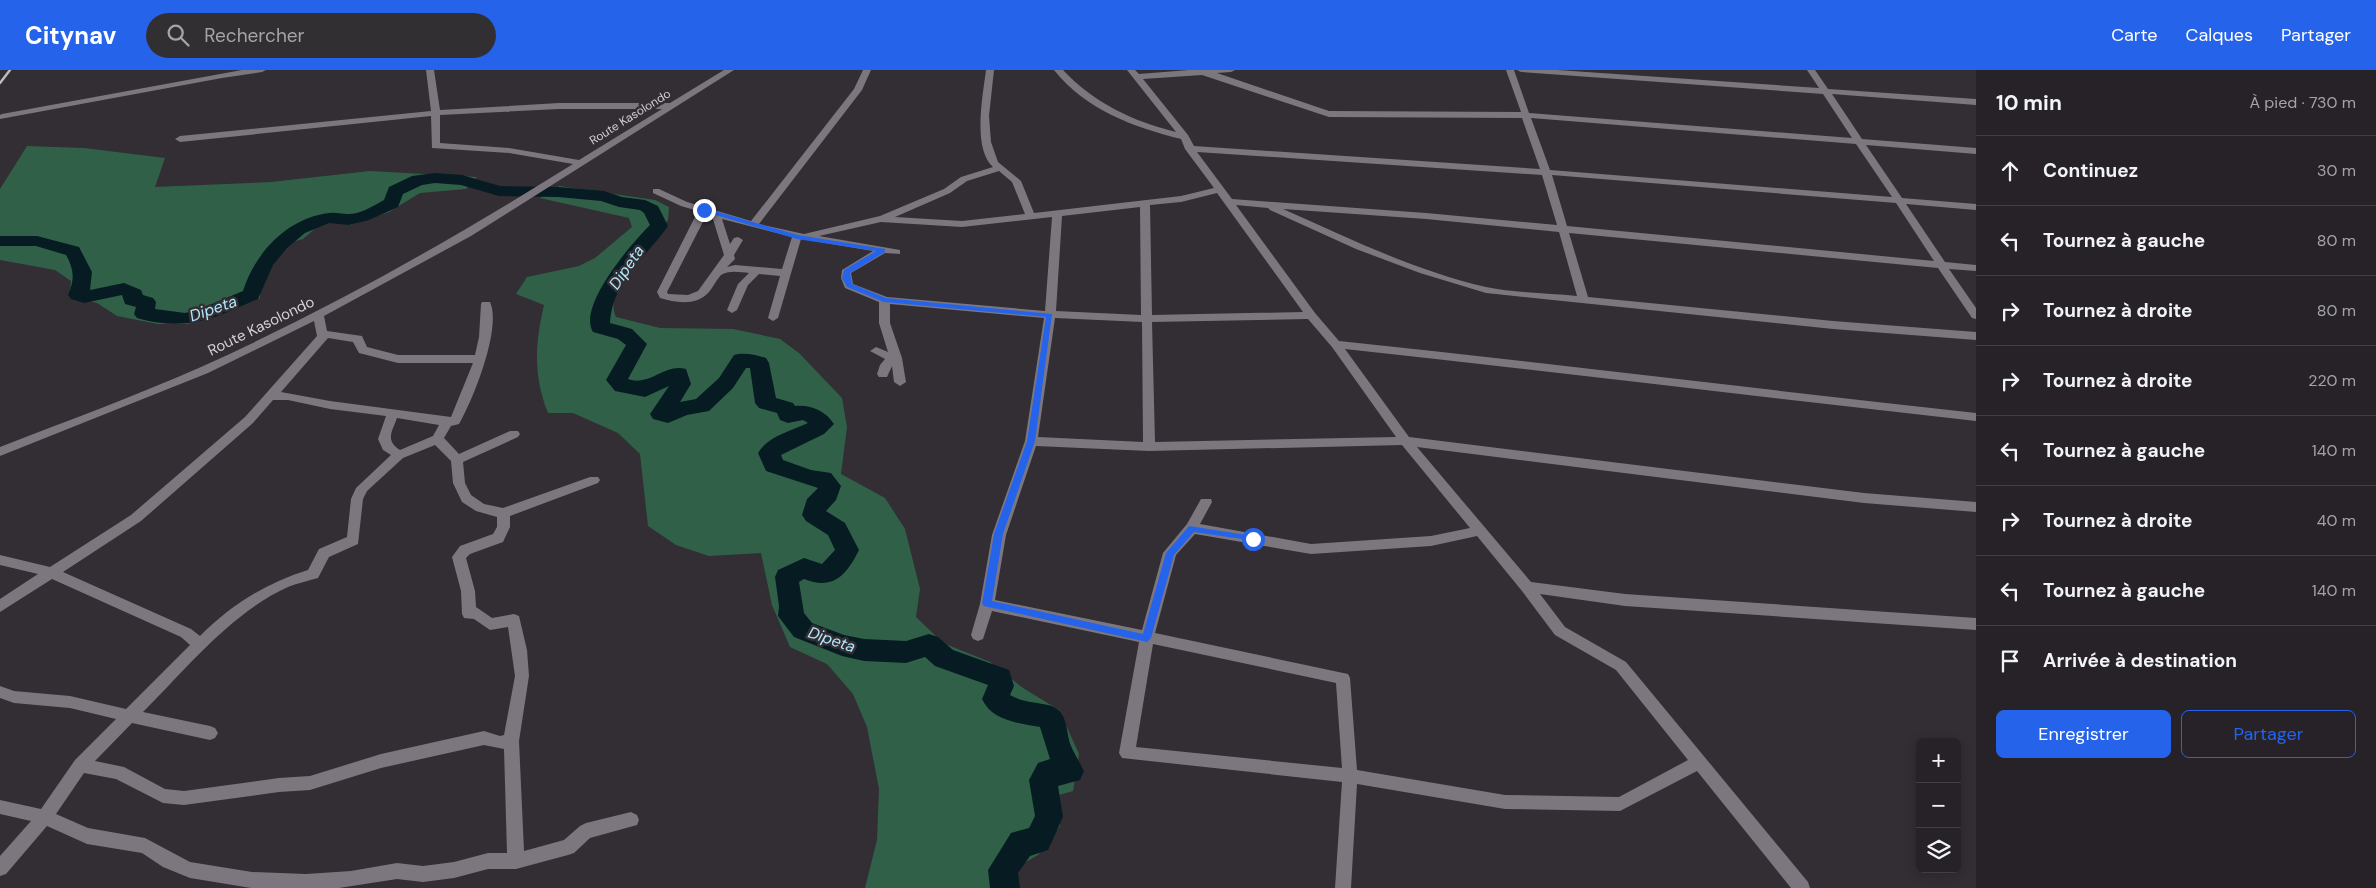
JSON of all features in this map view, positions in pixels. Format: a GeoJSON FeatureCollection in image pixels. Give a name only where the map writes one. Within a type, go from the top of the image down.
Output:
{"type":"FeatureCollection","features":[{"type":"Feature","properties":{"kind":"street"},"geometry":{"type":"LineString","coordinates":[[2,117],[213,77],[262,70]]}},
{"type":"Feature","properties":{"kind":"street"},"geometry":{"type":"LineString","coordinates":[[430,70],[436,112],[435,146],[540,153],[581,163]]}},
{"type":"Feature","properties":{"kind":"street","name":"Route Kasolondo"},"geometry":{"type":"LineString","coordinates":[[0,452],[204,370],[318,315],[398,273],[544,187],[730,70]]}},
{"type":"Feature","properties":{"kind":"street"},"geometry":{"type":"LineString","coordinates":[[753,225],[858,90],[867,70]]}},
{"type":"Feature","properties":{"kind":"street"},"geometry":{"type":"LineString","coordinates":[[990,70],[986,142],[994,163],[1016,181],[1030,215]]}},
{"type":"Feature","properties":{"kind":"street"},"geometry":{"type":"LineString","coordinates":[[1058,70],[1080,94],[1110,112],[1143,127],[1185,137]]}},
{"type":"Feature","properties":{"kind":"street"},"geometry":{"type":"LineString","coordinates":[[1193,70],[1236,81],[1308,109],[1329,114],[1526,115],[1976,151]]}},
{"type":"Feature","properties":{"kind":"street"},"geometry":{"type":"LineString","coordinates":[[1133,73],[1231,70]]}},
{"type":"Feature","properties":{"kind":"street"},"geometry":{"type":"LineString","coordinates":[[1510,70],[1546,172],[1584,300]]}},
{"type":"Feature","properties":{"kind":"street"},"geometry":{"type":"LineString","coordinates":[[1521,70],[1826,93],[1976,102]]}},
{"type":"Feature","properties":{"kind":"street"},"geometry":{"type":"LineString","coordinates":[[1811,70],[1976,316]]}},
{"type":"Feature","properties":{"kind":"street"},"geometry":{"type":"LineString","coordinates":[[1133,73],[1185,137],[1190,149],[1311,315],[1336,344],[1405,441],[1478,531],[1527,587],[1560,631],[1621,666],[1698,763],[1738,808],[1802,888]]}},
{"type":"Feature","properties":{"kind":"street"},"geometry":{"type":"LineString","coordinates":[[180,139],[436,112],[560,106],[674,106]]}},
{"type":"Feature","properties":{"kind":"street"},"geometry":{"type":"LineString","coordinates":[[1190,149],[1546,172],[1976,207]]}},
{"type":"Feature","properties":{"kind":"street"},"geometry":{"type":"LineString","coordinates":[[800,237],[882,219],[947,191],[964,178],[1000,168]]}},
{"type":"Feature","properties":{"kind":"street"},"geometry":{"type":"LineString","coordinates":[[882,219],[962,224],[1181,199],[1221,189]]}},
{"type":"Feature","properties":{"kind":"street"},"geometry":{"type":"LineString","coordinates":[[656,191],[684,204],[800,237],[896,252]]}},
{"type":"Feature","properties":{"kind":"street"},"geometry":{"type":"LineString","coordinates":[[1145,202],[1149,447]]}},
{"type":"Feature","properties":{"kind":"street"},"geometry":{"type":"LineString","coordinates":[[1230,202],[1563,229],[1976,268]]}},
{"type":"Feature","properties":{"kind":"street"},"geometry":{"type":"LineString","coordinates":[[1264,204],[1360,247],[1424,271],[1486,290],[1832,325],[1976,336]]}},
{"type":"Feature","properties":{"kind":"street"},"geometry":{"type":"LineString","coordinates":[[704,210],[662,292],[664,296],[672,299],[685,299],[701,294],[738,240]]}},
{"type":"Feature","properties":{"kind":"street"},"geometry":{"type":"LineString","coordinates":[[978,635],[987,604],[999,534],[1031,441],[1050,315],[1057,212]]}},
{"type":"Feature","properties":{"kind":"street"},"geometry":{"type":"LineString","coordinates":[[716,214],[728,255],[735,268]]}},
{"type":"Feature","properties":{"kind":"street"},"geometry":{"type":"LineString","coordinates":[[773,318],[786,273],[800,237]]}},
{"type":"Feature","properties":{"kind":"street"},"geometry":{"type":"LineString","coordinates":[[883,250],[846,272],[849,286],[884,300],[1050,315],[1147,319],[1240,319],[1311,315]]}},
{"type":"Feature","properties":{"kind":"street"},"geometry":{"type":"LineString","coordinates":[[716,273],[735,268],[786,273]]}},
{"type":"Feature","properties":{"kind":"street"},"geometry":{"type":"LineString","coordinates":[[732,310],[743,284],[757,270]]}},
{"type":"Feature","properties":{"kind":"street"},"geometry":{"type":"LineString","coordinates":[[884,300],[881,312],[900,382]]}},
{"type":"Feature","properties":{"kind":"street"},"geometry":{"type":"LineString","coordinates":[[272,396],[288,396],[330,405],[393,412],[447,422],[455,421],[475,378],[487,332],[486,304]]}},
{"type":"Feature","properties":{"kind":"street"},"geometry":{"type":"LineString","coordinates":[[0,606],[136,518],[249,420],[322,337],[318,315]]}},
{"type":"Feature","properties":{"kind":"street"},"geometry":{"type":"LineString","coordinates":[[322,334],[358,339],[359,346],[363,350],[398,359],[480,359]]}},
{"type":"Feature","properties":{"kind":"street"},"geometry":{"type":"LineString","coordinates":[[1336,344],[1605,373],[1766,394],[1976,417]]}},
{"type":"Feature","properties":{"kind":"street"},"geometry":{"type":"LineString","coordinates":[[876,351],[895,358]]}},
{"type":"Feature","properties":{"kind":"street"},"geometry":{"type":"LineString","coordinates":[[883,374],[886,365],[895,358]]}},
{"type":"Feature","properties":{"kind":"street"},"geometry":{"type":"LineString","coordinates":[[393,412],[384,439],[387,447],[399,455]]}},
{"type":"Feature","properties":{"kind":"street"},"geometry":{"type":"LineString","coordinates":[[0,868],[45,817],[80,765],[214,631],[253,602],[284,583],[313,574],[324,553],[353,540],[357,499],[362,488],[399,455],[437,439],[447,422]]}},
{"type":"Feature","properties":{"kind":"street"},"geometry":{"type":"LineString","coordinates":[[457,460],[514,434]]}},
{"type":"Feature","properties":{"kind":"street"},"geometry":{"type":"LineString","coordinates":[[437,439],[457,460],[457,482],[467,500],[485,510],[503,512],[594,480]]}},
{"type":"Feature","properties":{"kind":"street"},"geometry":{"type":"LineString","coordinates":[[1031,441],[1149,447],[1405,441],[1864,498],[1976,507]]}},
{"type":"Feature","properties":{"kind":"street"},"geometry":{"type":"LineString","coordinates":[[1206,502],[1192,528],[1170,553],[1147,638],[1127,753],[1350,776],[1505,802],[1620,804],[1698,763]]}},
{"type":"Feature","properties":{"kind":"street"},"geometry":{"type":"LineString","coordinates":[[503,512],[504,527],[498,538],[465,550],[459,557],[468,591],[469,614],[476,613],[490,624],[514,620],[520,650],[522,676],[511,741],[516,861]]}},
{"type":"Feature","properties":{"kind":"street"},"geometry":{"type":"LineString","coordinates":[[1192,528],[1311,549],[1431,541],[1478,531]]}},
{"type":"Feature","properties":{"kind":"street"},"geometry":{"type":"LineString","coordinates":[[0,560],[50,572],[186,634],[200,645]]}},
{"type":"Feature","properties":{"kind":"street"},"geometry":{"type":"LineString","coordinates":[[1527,587],[1625,600],[1976,624]]}},
{"type":"Feature","properties":{"kind":"street"},"geometry":{"type":"LineString","coordinates":[[987,604],[1344,678],[1350,776],[1343,888]]}},
{"type":"Feature","properties":{"kind":"street"},"geometry":{"type":"LineString","coordinates":[[0,692],[14,697],[70,702],[210,733]]}},
{"type":"Feature","properties":{"kind":"street"},"geometry":{"type":"LineString","coordinates":[[80,765],[119,772],[163,796],[192,797],[279,785],[310,783],[381,761],[484,738],[500,743],[511,741]]}},
{"type":"Feature","properties":{"kind":"street"},"geometry":{"type":"LineString","coordinates":[[0,807],[45,817],[87,836],[145,846],[169,861],[190,870],[252,880],[306,882],[397,871],[422,874],[454,870],[488,860],[516,861],[568,846],[586,831],[631,820]]}},
{"type":"Feature","properties":{"kind":"green space"},"geometry":{"type":"Polygon","coordinates":[[[27,146],[84,148],[165,158],[155,187],[271,182],[370,171],[477,177],[466,189],[420,193],[389,212],[351,225],[330,222],[318,226],[303,239],[292,242],[261,276],[260,298],[188,324],[158,324],[117,316],[97,303],[70,296],[71,281],[55,270],[0,260],[0,189],[27,146]]]}},
{"type":"Feature","properties":{"kind":"green space"},"geometry":{"type":"Polygon","coordinates":[[[559,186],[655,200],[669,207],[668,220],[640,253],[622,279],[616,293],[614,305],[616,317],[660,328],[733,329],[780,339],[799,353],[842,398],[847,427],[841,474],[885,498],[905,529],[920,589],[916,617],[943,643],[990,662],[1023,688],[1059,710],[1079,754],[1073,791],[1059,795],[1060,826],[1038,855],[1015,868],[1017,888],[865,888],[877,840],[879,789],[867,727],[853,694],[827,664],[790,647],[772,605],[761,553],[709,556],[676,545],[648,526],[640,454],[618,433],[573,413],[548,413],[540,386],[537,359],[537,346],[544,305],[516,294],[527,277],[579,266],[595,258],[632,227],[629,218],[540,198],[559,186]]]}},
{"type":"Feature","properties":{"kind":"waterway","name":"Dipeta"},"geometry":{"type":"LineString","coordinates":[[0,241],[37,241],[73,251],[83,272],[81,289],[78,295],[84,297],[124,289],[134,294],[132,300],[146,302],[144,314],[185,319],[206,314],[251,295],[259,273],[266,261],[281,244],[299,229],[319,220],[332,218],[352,219],[373,213],[392,203],[395,191],[418,180],[435,178],[462,180],[499,191],[558,192],[604,196],[619,202],[645,205],[652,210],[659,226],[640,246],[620,272],[605,300],[601,314],[600,327],[625,334],[637,344],[625,362],[625,368],[616,380],[622,386],[645,390],[658,382],[679,374],[681,384],[661,414],[668,415],[684,408],[702,406],[726,383],[741,360],[759,363],[766,403],[786,408],[788,415],[807,413],[823,424],[788,440],[769,453],[772,463],[777,467],[814,479],[823,479],[830,486],[828,494],[815,505],[814,515],[837,529],[847,550],[836,566],[828,572],[816,574],[804,568],[787,577],[792,606],[791,616],[803,630],[842,645],[864,650],[906,652],[929,645],[944,658],[1000,678],[1001,686],[995,699],[1012,710],[1049,717],[1053,722],[1054,735],[1058,747],[1070,771],[1062,774],[1048,772],[1043,780],[1049,817],[1038,840],[1021,843],[1003,870],[1005,888]]}},
{"type":"Feature","properties":{"kind":"railway"},"geometry":{"type":"LineString","coordinates":[[0,83],[10,70]]}},
{"type":"Feature","properties":{"kind":"route"},"geometry":{"type":"LineString","coordinates":[[704,210],[797,237],[883,250],[858,263],[846,272],[846,278],[849,286],[884,300],[1050,315],[1031,441],[999,534],[987,604],[1147,638],[1170,553],[1192,528],[1253,539]]}}]}
